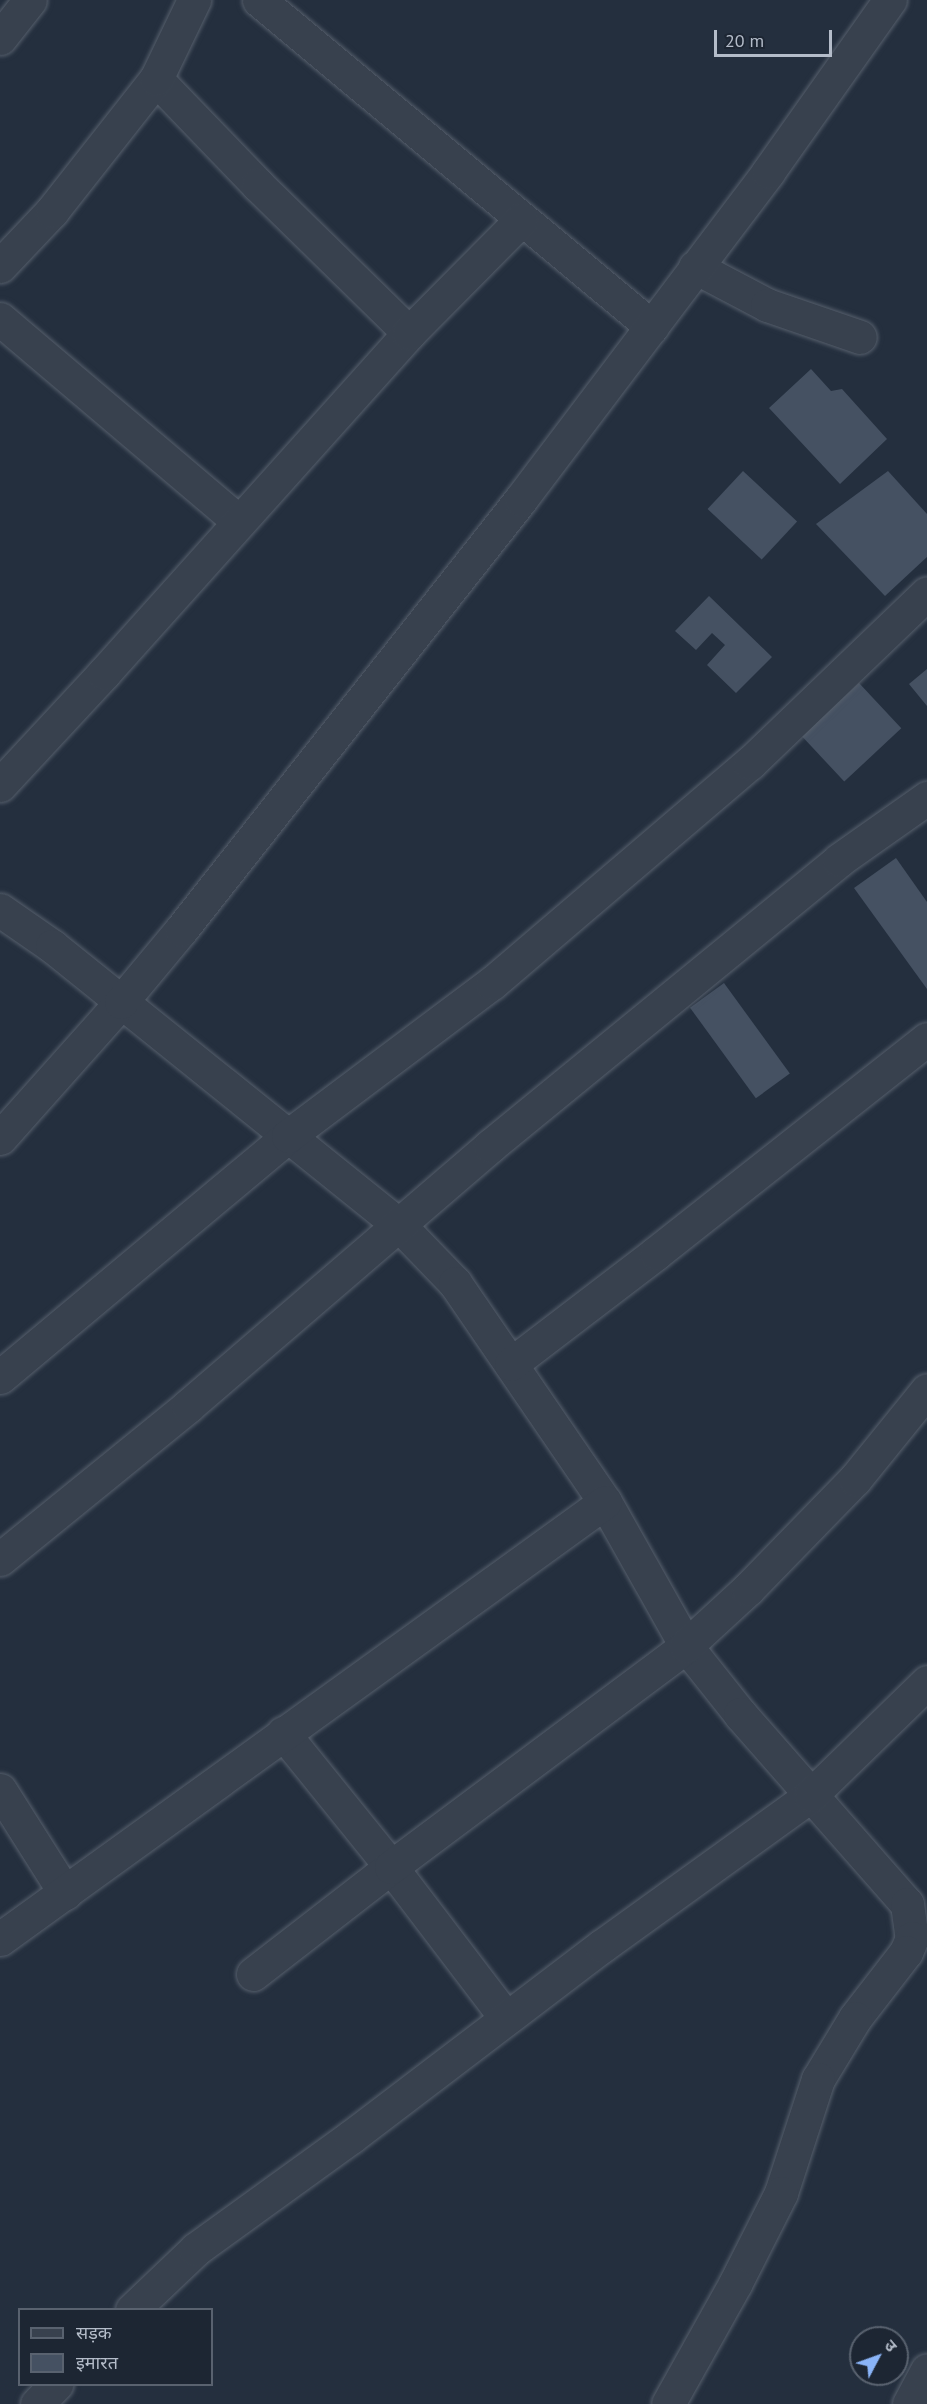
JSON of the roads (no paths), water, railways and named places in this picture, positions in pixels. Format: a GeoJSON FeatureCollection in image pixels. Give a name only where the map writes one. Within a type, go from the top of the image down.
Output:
{"type":"FeatureCollection","features":[{"type":"Feature","properties":{"kind":"street"},"geometry":{"type":"LineString","coordinates":[[0,38],[30,0]]}},
{"type":"Feature","properties":{"kind":"street"},"geometry":{"type":"LineString","coordinates":[[0,266],[52,211],[156,79],[194,0]]}},
{"type":"Feature","properties":{"kind":"street"},"geometry":{"type":"LineString","coordinates":[[259,0],[652,327]]}},
{"type":"Feature","properties":{"kind":"street"},"geometry":{"type":"LineString","coordinates":[[0,1138],[121,1002],[514,509],[768,172],[890,0]]}},
{"type":"Feature","properties":{"kind":"street"},"geometry":{"type":"LineString","coordinates":[[156,79],[258,185],[409,333]]}},
{"type":"Feature","properties":{"kind":"street"},"geometry":{"type":"LineString","coordinates":[[0,785],[104,673],[409,333],[521,220]]}},
{"type":"Feature","properties":{"kind":"street"},"geometry":{"type":"LineString","coordinates":[[695,267],[767,305],[860,337]]}},
{"type":"Feature","properties":{"kind":"street"},"geometry":{"type":"LineString","coordinates":[[0,319],[238,521]]}},
{"type":"Feature","properties":{"kind":"street"},"geometry":{"type":"LineString","coordinates":[[0,1377],[288,1136],[510,968],[750,763],[927,593]]}},
{"type":"Feature","properties":{"kind":"street"},"geometry":{"type":"LineString","coordinates":[[0,1558],[188,1406],[400,1226],[490,1146],[839,860],[927,798]]}},
{"type":"Feature","properties":{"kind":"street"},"geometry":{"type":"LineString","coordinates":[[0,910],[52,946],[400,1226],[455,1283],[605,1502],[686,1646],[740,1714],[907,1904],[919,1932],[912,1938],[906,1952],[855,2018],[818,2079],[781,2193],[735,2284],[668,2404]]}},
{"type":"Feature","properties":{"kind":"street"},"geometry":{"type":"LineString","coordinates":[[511,1364],[927,1039]]}},
{"type":"Feature","properties":{"kind":"street"},"geometry":{"type":"LineString","coordinates":[[253,1974],[391,1867],[686,1646],[748,1589],[855,1479],[927,1390]]}},
{"type":"Feature","properties":{"kind":"street"},"geometry":{"type":"LineString","coordinates":[[0,1939],[605,1502]]}},
{"type":"Feature","properties":{"kind":"street"},"geometry":{"type":"LineString","coordinates":[[134,2308],[196,2249],[351,2137],[602,1946],[811,1795],[927,1682]]}},
{"type":"Feature","properties":{"kind":"street"},"geometry":{"type":"LineString","coordinates":[[283,1733],[391,1867],[506,2018]]}},
{"type":"Feature","properties":{"kind":"street"},"geometry":{"type":"LineString","coordinates":[[0,1790],[65,1893]]}},
{"type":"Feature","properties":{"kind":"street"},"geometry":{"type":"LineString","coordinates":[[909,2404],[927,2370]]}},
{"type":"Feature","properties":{"kind":"street"},"geometry":{"type":"LineString","coordinates":[[37,2404],[55,2386]]}}]}
